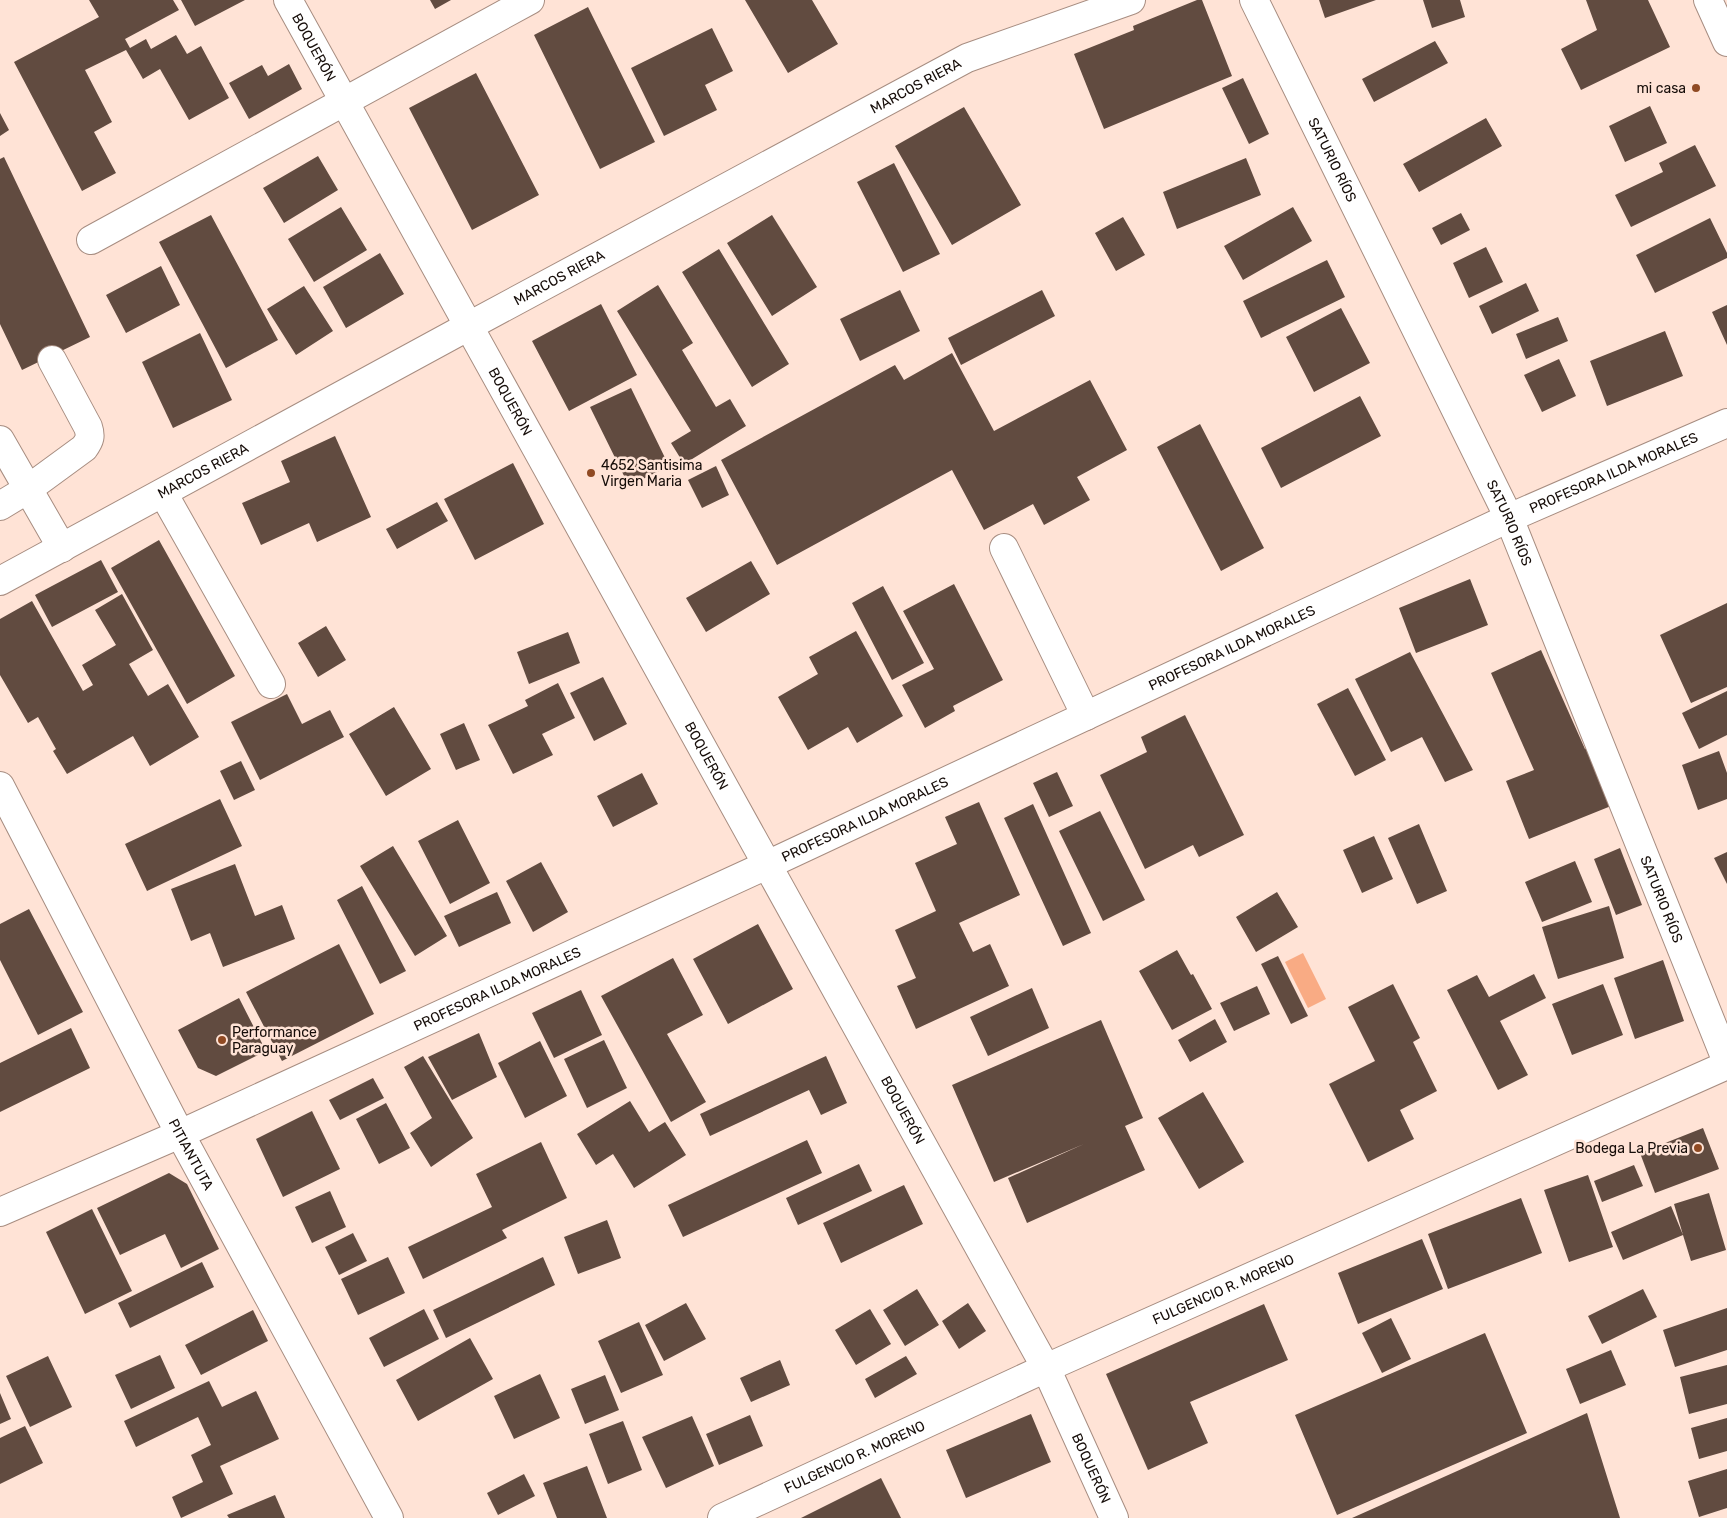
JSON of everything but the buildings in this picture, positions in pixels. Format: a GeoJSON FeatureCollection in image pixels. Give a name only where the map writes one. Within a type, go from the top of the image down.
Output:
{"type":"FeatureCollection","features":[{"type":"Feature","properties":{"kind":"street","name":"BOQUERÓN"},"geometry":{"type":"LineString","coordinates":[[288,0],[1046,1368],[1114,1518]]}},
{"type":"Feature","properties":{"kind":"street"},"geometry":{"type":"LineString","coordinates":[[91,240],[530,0]]}},
{"type":"Feature","properties":{"kind":"street","name":"MARCOS RIERA"},"geometry":{"type":"LineString","coordinates":[[0,581],[967,58],[1131,0]]}},
{"type":"Feature","properties":{"kind":"street","name":"SATURIO RÍOS"},"geometry":{"type":"LineString","coordinates":[[1254,0],[1508,518],[1727,1064]]}},
{"type":"Feature","properties":{"kind":"street"},"geometry":{"type":"LineString","coordinates":[[1708,0],[1727,42]]}},
{"type":"Feature","properties":{"kind":"street"},"geometry":{"type":"LineString","coordinates":[[0,506],[84,448],[90,440],[88,427],[52,360]]}},
{"type":"Feature","properties":{"kind":"street","name":"PROFESORA ILDA MORALES"},"geometry":{"type":"LineString","coordinates":[[0,1212],[180,1134],[766,865],[1508,518],[1727,422]]}},
{"type":"Feature","properties":{"kind":"street"},"geometry":{"type":"LineString","coordinates":[[0,440],[62,548]]}},
{"type":"Feature","properties":{"kind":"street"},"geometry":{"type":"LineString","coordinates":[[163,493],[271,684]]}},
{"type":"Feature","properties":{"kind":"street"},"geometry":{"type":"LineString","coordinates":[[1004,548],[1086,716]]}},
{"type":"Feature","properties":{"kind":"street","name":"PITIANTUTA"},"geometry":{"type":"LineString","coordinates":[[0,786],[6,813],[389,1518]]}},
{"type":"Feature","properties":{"kind":"street","name":"FULGENCIO R. MORENO"},"geometry":{"type":"LineString","coordinates":[[722,1518],[1046,1368],[1727,1064]]}},
{"type":"Feature","properties":{"kind":"shaded area"},"geometry":{"type":"Polygon","coordinates":[[[1303,953],[1326,999],[1308,1008],[1285,962],[1303,953]]]}},
{"type":"Feature","properties":{"kind":"place","name":"mi casa"},"geometry":{"type":"Point","coordinates":[1696,88]}},
{"type":"Feature","properties":{"kind":"place","name":"4652 Santisima Virgen Maria"},"geometry":{"type":"Point","coordinates":[591,473]}},
{"type":"Feature","properties":{"kind":"place","name":"Performance Paraguay"},"geometry":{"type":"Point","coordinates":[222,1040]}},
{"type":"Feature","properties":{"kind":"place","name":"Bodega La Previa"},"geometry":{"type":"Point","coordinates":[1698,1148]}}]}
